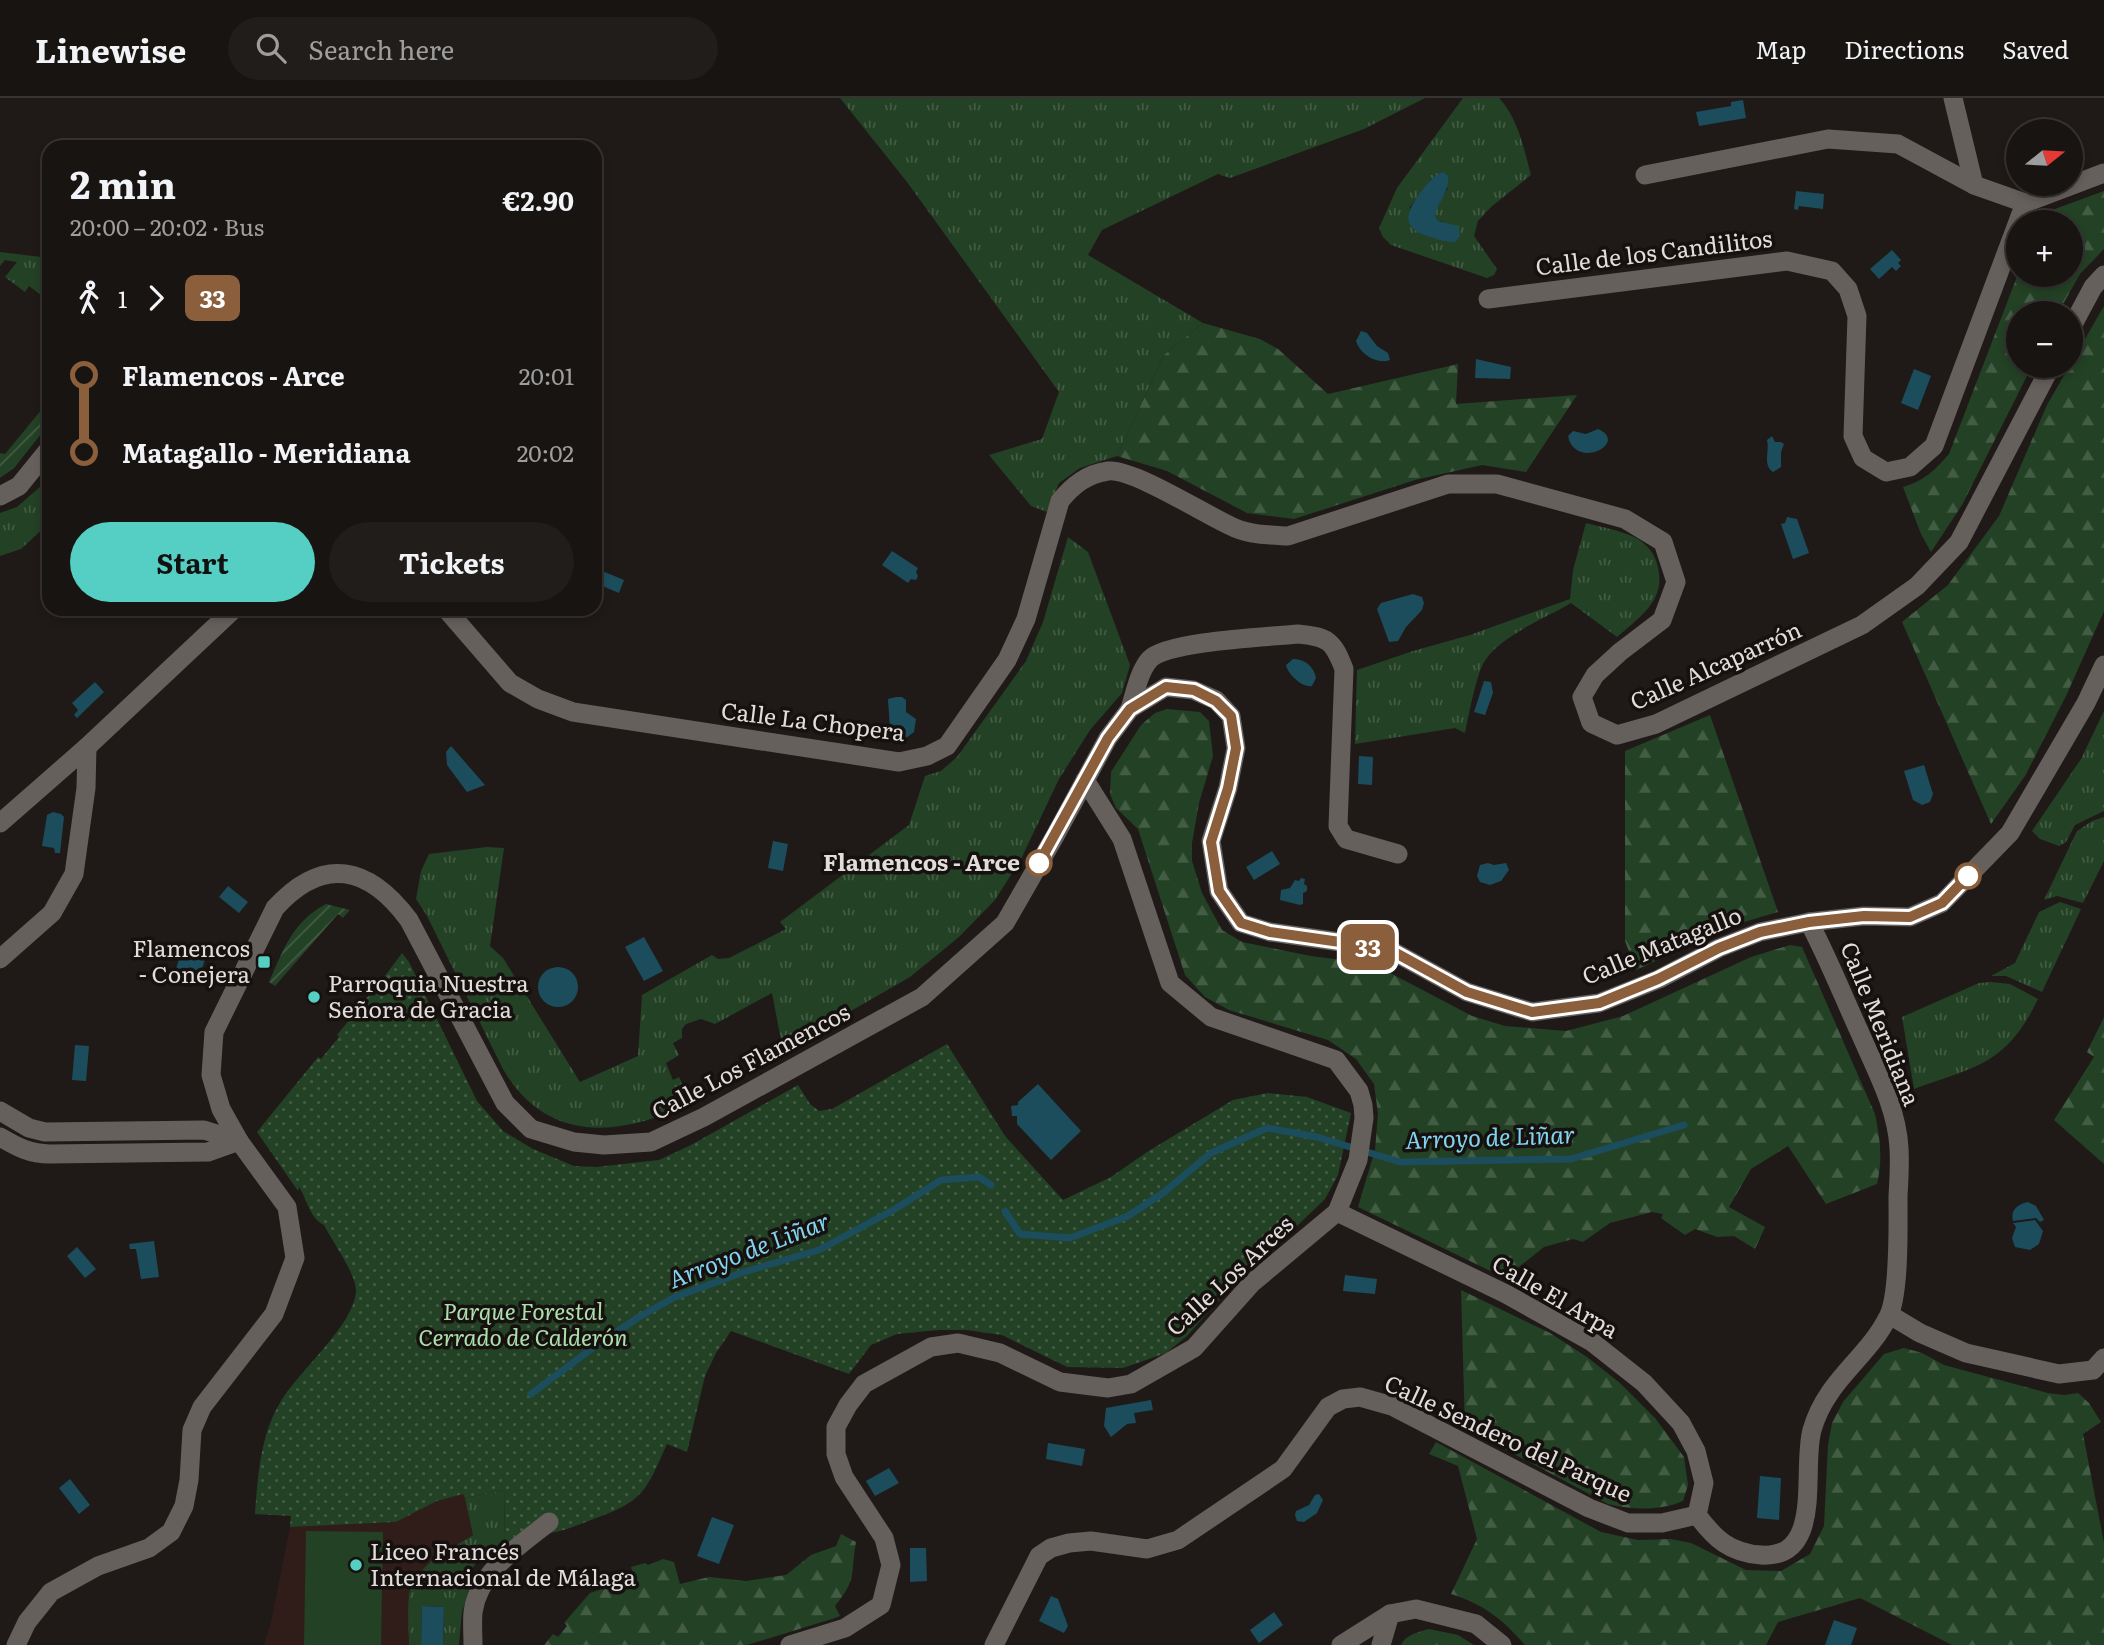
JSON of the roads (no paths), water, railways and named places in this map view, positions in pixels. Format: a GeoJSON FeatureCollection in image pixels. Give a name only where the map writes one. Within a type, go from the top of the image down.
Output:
{"type":"FeatureCollection","features":[{"type":"Feature","properties":{"kind":"street"},"geometry":{"type":"LineString","coordinates":[[1953,98],[1974,185]]}},
{"type":"Feature","properties":{"kind":"street"},"geometry":{"type":"LineString","coordinates":[[1644,175],[1828,139],[1898,144],[1974,185],[2025,203],[2104,173]]}},
{"type":"Feature","properties":{"kind":"street","name":"Calle de los Candilitos"},"geometry":{"type":"LineString","coordinates":[[1488,299],[1787,261],[1832,271],[1848,289],[1857,316],[1853,436],[1863,458],[1886,472],[1910,467],[1934,446],[2025,203]]}},
{"type":"Feature","properties":{"kind":"street"},"geometry":{"type":"LineString","coordinates":[[2083,306],[2093,287],[2104,275]]}},
{"type":"Feature","properties":{"kind":"street","name":"Calle Alcaparrón"},"geometry":{"type":"LineString","coordinates":[[1085,477],[1111,471],[1134,476],[1237,529],[1261,535],[1288,536],[1448,484],[1497,484],[1625,519],[1663,542],[1676,582],[1662,620],[1620,652],[1595,676],[1582,697],[1591,723],[1616,734],[1656,724],[1862,625],[1917,586],[1959,542],[2045,378]]}},
{"type":"Feature","properties":{"kind":"street"},"geometry":{"type":"LineString","coordinates":[[0,496],[19,486],[42,458]]}},
{"type":"Feature","properties":{"kind":"street","name":"Calle La Chopera"},"geometry":{"type":"LineString","coordinates":[[452,616],[510,683],[538,699],[573,712],[899,762],[926,756],[947,746],[1007,660],[1026,619],[1060,501],[1085,477]]}},
{"type":"Feature","properties":{"kind":"street"},"geometry":{"type":"LineString","coordinates":[[0,823],[87,747],[227,616]]}},
{"type":"Feature","properties":{"kind":"street"},"geometry":{"type":"LineString","coordinates":[[1130,709],[1139,679],[1151,658],[1178,647],[1298,634],[1317,636],[1335,647],[1344,669],[1338,826],[1346,839],[1398,855]]}},
{"type":"Feature","properties":{"kind":"street","name":"Calle Matagallo"},"geometry":{"type":"LineString","coordinates":[[1130,709],[1166,687],[1194,690],[1216,701],[1231,716],[1236,748],[1228,788],[1211,842],[1219,891],[1241,923],[1261,929],[1394,952],[1467,992],[1532,1012],[1599,1003],[1760,932],[1809,922],[1864,916],[1910,917],[1942,903],[2010,833],[2086,703],[2104,665]]}},
{"type":"Feature","properties":{"kind":"street","name":"Calle Los Flamencos"},"geometry":{"type":"LineString","coordinates":[[16,1645],[27,1622],[51,1592],[98,1566],[149,1548],[171,1532],[184,1506],[189,1480],[192,1430],[202,1407],[274,1314],[295,1258],[286,1207],[239,1141],[221,1109],[211,1075],[214,1032],[275,908],[289,892],[317,876],[351,873],[374,884],[394,899],[409,920],[505,1103],[531,1129],[574,1142],[604,1145],[650,1142],[704,1117],[922,997],[1004,923],[1108,738],[1130,709]]}},
{"type":"Feature","properties":{"kind":"street"},"geometry":{"type":"LineString","coordinates":[[0,959],[52,913],[74,874],[86,788],[87,747]]}},
{"type":"Feature","properties":{"kind":"street","name":"Calle Los Arces"},"geometry":{"type":"LineString","coordinates":[[790,1645],[845,1628],[881,1605],[891,1565],[884,1538],[844,1477],[836,1454],[836,1427],[864,1384],[931,1347],[958,1343],[1000,1353],[1060,1382],[1108,1388],[1131,1384],[1194,1348],[1252,1283],[1340,1206],[1358,1160],[1364,1118],[1359,1091],[1336,1060],[1210,1017],[1170,983],[1122,839],[1085,780]]}},
{"type":"Feature","properties":{"kind":"street","name":"Calle Meridiana"},"geometry":{"type":"LineString","coordinates":[[1697,1516],[1713,1538],[1743,1554],[1775,1556],[1796,1543],[1807,1517],[1806,1475],[1812,1431],[1828,1393],[1890,1315],[1895,1286],[1899,1146],[1889,1100],[1809,922]]}},
{"type":"Feature","properties":{"kind":"street"},"geometry":{"type":"LineString","coordinates":[[0,1111],[29,1128],[45,1132],[204,1130],[239,1141]]}},
{"type":"Feature","properties":{"kind":"street"},"geometry":{"type":"LineString","coordinates":[[0,1137],[23,1150],[50,1154],[208,1152],[239,1141]]}},
{"type":"Feature","properties":{"kind":"street","name":"Calle El Arpa"},"geometry":{"type":"LineString","coordinates":[[1340,1206],[1592,1342],[1644,1383],[1681,1423],[1696,1451],[1704,1483],[1697,1516]]}},
{"type":"Feature","properties":{"kind":"street"},"geometry":{"type":"LineString","coordinates":[[1890,1315],[1920,1333],[1966,1353],[2059,1374],[2093,1370],[2104,1358]]}},
{"type":"Feature","properties":{"kind":"street","name":"Calle Sendero del Parque"},"geometry":{"type":"LineString","coordinates":[[994,1645],[1038,1556],[1051,1548],[1069,1543],[1091,1541],[1147,1549],[1178,1540],[1283,1469],[1328,1407],[1343,1399],[1360,1397],[1392,1406],[1589,1508],[1628,1523],[1662,1523],[1697,1516]]}},
{"type":"Feature","properties":{"kind":"street"},"geometry":{"type":"LineString","coordinates":[[473,1645],[474,1610],[488,1575],[549,1522]]}},
{"type":"Feature","properties":{"kind":"street"},"geometry":{"type":"LineString","coordinates":[[1341,1645],[1390,1614],[1416,1609],[1476,1624],[1502,1645]]}},
{"type":"Feature","properties":{"kind":"street"},"geometry":{"type":"LineString","coordinates":[[1381,1645],[1390,1614]]}},
{"type":"Feature","properties":{"kind":"water"},"geometry":{"type":"Polygon","coordinates":[[[1743,100],[1746,118],[1699,126],[1696,112],[1731,106],[1731,102],[1743,100]]]}},
{"type":"Feature","properties":{"kind":"water"},"geometry":{"type":"Polygon","coordinates":[[[1444,172],[1448,176],[1447,187],[1435,216],[1438,221],[1458,226],[1460,236],[1455,242],[1418,232],[1412,227],[1408,216],[1418,196],[1432,178],[1444,172]]]}},
{"type":"Feature","properties":{"kind":"water"},"geometry":{"type":"Polygon","coordinates":[[[1796,191],[1824,194],[1823,209],[1799,206],[1798,210],[1794,209],[1796,191]]]}},
{"type":"Feature","properties":{"kind":"water"},"geometry":{"type":"Polygon","coordinates":[[[1892,250],[1901,260],[1898,263],[1901,266],[1896,271],[1892,267],[1879,279],[1870,269],[1892,250]]]}},
{"type":"Feature","properties":{"kind":"water"},"geometry":{"type":"Polygon","coordinates":[[[1361,331],[1367,333],[1377,346],[1388,353],[1390,360],[1375,360],[1361,350],[1356,341],[1361,331]]]}},
{"type":"Feature","properties":{"kind":"water"},"geometry":{"type":"Polygon","coordinates":[[[1476,359],[1511,367],[1510,379],[1475,378],[1476,359]]]}},
{"type":"Feature","properties":{"kind":"water"},"geometry":{"type":"Polygon","coordinates":[[[1914,369],[1931,376],[1918,410],[1901,403],[1914,369]]]}},
{"type":"Feature","properties":{"kind":"water"},"geometry":{"type":"Polygon","coordinates":[[[1598,429],[1606,435],[1608,441],[1598,451],[1580,452],[1568,436],[1573,431],[1586,434],[1598,429]]]}},
{"type":"Feature","properties":{"kind":"water"},"geometry":{"type":"Polygon","coordinates":[[[1772,436],[1775,442],[1784,444],[1781,467],[1773,472],[1767,461],[1767,440],[1772,436]]]}},
{"type":"Feature","properties":{"kind":"water"},"geometry":{"type":"Polygon","coordinates":[[[1787,517],[1797,519],[1809,553],[1793,559],[1781,524],[1785,523],[1787,517]]]}},
{"type":"Feature","properties":{"kind":"water"},"geometry":{"type":"Polygon","coordinates":[[[892,551],[918,568],[916,580],[911,579],[908,583],[882,565],[892,551]]]}},
{"type":"Feature","properties":{"kind":"water"},"geometry":{"type":"Polygon","coordinates":[[[602,571],[624,580],[619,593],[602,586],[602,571]]]}},
{"type":"Feature","properties":{"kind":"water"},"geometry":{"type":"Polygon","coordinates":[[[1413,594],[1422,597],[1422,610],[1406,627],[1398,641],[1389,642],[1377,609],[1381,603],[1413,594]]]}},
{"type":"Feature","properties":{"kind":"water"},"geometry":{"type":"Polygon","coordinates":[[[1293,659],[1305,662],[1311,667],[1316,678],[1312,686],[1300,683],[1290,673],[1286,665],[1293,659]]]}},
{"type":"Feature","properties":{"kind":"water"},"geometry":{"type":"Polygon","coordinates":[[[1484,681],[1491,682],[1493,693],[1485,715],[1474,712],[1484,681]]]}},
{"type":"Feature","properties":{"kind":"water"},"geometry":{"type":"Polygon","coordinates":[[[95,682],[104,692],[77,718],[74,715],[78,710],[72,703],[95,682]]]}},
{"type":"Feature","properties":{"kind":"water"},"geometry":{"type":"Polygon","coordinates":[[[896,697],[906,700],[906,712],[916,719],[914,732],[906,738],[895,736],[890,729],[888,699],[896,697]]]}},
{"type":"Feature","properties":{"kind":"water"},"geometry":{"type":"Polygon","coordinates":[[[451,746],[485,785],[467,792],[447,765],[446,752],[451,746]]]}},
{"type":"Feature","properties":{"kind":"water"},"geometry":{"type":"Polygon","coordinates":[[[1359,756],[1373,757],[1372,785],[1358,784],[1359,756]]]}},
{"type":"Feature","properties":{"kind":"water"},"geometry":{"type":"Polygon","coordinates":[[[1924,765],[1933,794],[1930,802],[1922,805],[1913,800],[1904,771],[1924,765]]]}},
{"type":"Feature","properties":{"kind":"water"},"geometry":{"type":"Polygon","coordinates":[[[53,812],[64,817],[60,853],[55,853],[54,848],[42,846],[47,815],[53,812]]]}},
{"type":"Feature","properties":{"kind":"water"},"geometry":{"type":"Polygon","coordinates":[[[773,841],[788,844],[783,871],[768,868],[773,841]]]}},
{"type":"Feature","properties":{"kind":"water"},"geometry":{"type":"Polygon","coordinates":[[[1272,851],[1280,864],[1254,880],[1246,867],[1272,851]]]}},
{"type":"Feature","properties":{"kind":"water"},"geometry":{"type":"Polygon","coordinates":[[[1506,863],[1509,870],[1501,881],[1490,885],[1480,882],[1477,876],[1480,865],[1506,863]]]}},
{"type":"Feature","properties":{"kind":"water"},"geometry":{"type":"Polygon","coordinates":[[[1301,878],[1305,879],[1304,884],[1307,886],[1307,891],[1303,893],[1303,904],[1280,900],[1281,890],[1290,888],[1295,880],[1299,881],[1301,878]]]}},
{"type":"Feature","properties":{"kind":"water"},"geometry":{"type":"Polygon","coordinates":[[[228,886],[248,902],[239,913],[219,897],[228,886]]]}},
{"type":"Feature","properties":{"kind":"water"},"geometry":{"type":"Polygon","coordinates":[[[644,937],[663,971],[644,981],[625,947],[644,937]]]}},
{"type":"Feature","properties":{"kind":"water"},"geometry":{"type":"Polygon","coordinates":[[[181,952],[205,959],[200,976],[176,969],[181,952]]]}},
{"type":"Feature","properties":{"kind":"water"},"geometry":{"type":"Polygon","coordinates":[[[558,967],[572,973],[578,987],[572,1001],[558,1007],[544,1001],[538,987],[544,973],[558,967]]]}},
{"type":"Feature","properties":{"kind":"water"},"geometry":{"type":"Polygon","coordinates":[[[75,1045],[89,1046],[86,1081],[72,1080],[75,1045]]]}},
{"type":"Feature","properties":{"kind":"water"},"geometry":{"type":"Polygon","coordinates":[[[1038,1084],[1081,1131],[1051,1160],[1017,1124],[1017,1116],[1012,1116],[1011,1106],[1018,1105],[1038,1084]]]}},
{"type":"Feature","properties":{"kind":"water"},"geometry":{"type":"Polygon","coordinates":[[[2028,1202],[2036,1206],[2044,1220],[2040,1222],[2036,1218],[2013,1221],[2016,1208],[2028,1202]]]}},
{"type":"Feature","properties":{"kind":"water"},"geometry":{"type":"Polygon","coordinates":[[[2035,1220],[2043,1231],[2039,1244],[2030,1250],[2015,1247],[2012,1238],[2016,1227],[2013,1223],[2035,1220]]]}},
{"type":"Feature","properties":{"kind":"water"},"geometry":{"type":"Polygon","coordinates":[[[154,1241],[159,1277],[141,1279],[136,1249],[130,1249],[129,1244],[154,1241]]]}},
{"type":"Feature","properties":{"kind":"water"},"geometry":{"type":"Polygon","coordinates":[[[77,1247],[96,1269],[85,1278],[67,1256],[77,1247]]]}},
{"type":"Feature","properties":{"kind":"water"},"geometry":{"type":"Polygon","coordinates":[[[1345,1275],[1377,1279],[1375,1294],[1343,1291],[1345,1275]]]}},
{"type":"Feature","properties":{"kind":"water"},"geometry":{"type":"Polygon","coordinates":[[[1151,1400],[1153,1410],[1134,1413],[1136,1423],[1127,1424],[1111,1437],[1104,1426],[1106,1408],[1151,1400]]]}},
{"type":"Feature","properties":{"kind":"water"},"geometry":{"type":"Polygon","coordinates":[[[1048,1443],[1085,1449],[1082,1466],[1046,1459],[1048,1443]]]}},
{"type":"Feature","properties":{"kind":"water"},"geometry":{"type":"Polygon","coordinates":[[[889,1468],[899,1483],[875,1496],[866,1481],[889,1468]]]}},
{"type":"Feature","properties":{"kind":"water"},"geometry":{"type":"Polygon","coordinates":[[[1760,1476],[1781,1478],[1779,1520],[1757,1518],[1760,1476]]]}},
{"type":"Feature","properties":{"kind":"water"},"geometry":{"type":"Polygon","coordinates":[[[70,1479],[90,1505],[79,1514],[59,1488],[70,1479]]]}},
{"type":"Feature","properties":{"kind":"water"},"geometry":{"type":"Polygon","coordinates":[[[1319,1494],[1323,1500],[1317,1513],[1304,1522],[1297,1521],[1296,1511],[1309,1505],[1315,1495],[1319,1494]]]}},
{"type":"Feature","properties":{"kind":"water"},"geometry":{"type":"Polygon","coordinates":[[[712,1517],[734,1525],[719,1564],[697,1556],[712,1517]]]}},
{"type":"Feature","properties":{"kind":"water"},"geometry":{"type":"Polygon","coordinates":[[[910,1548],[926,1548],[927,1581],[910,1582],[910,1548]]]}},
{"type":"Feature","properties":{"kind":"water"},"geometry":{"type":"Polygon","coordinates":[[[1051,1596],[1058,1599],[1068,1626],[1064,1633],[1039,1621],[1051,1596]]]}},
{"type":"Feature","properties":{"kind":"water"},"geometry":{"type":"Polygon","coordinates":[[[422,1606],[444,1607],[443,1645],[421,1645],[422,1606]]]}},
{"type":"Feature","properties":{"kind":"water"},"geometry":{"type":"Polygon","coordinates":[[[1274,1612],[1283,1625],[1259,1643],[1250,1630],[1274,1612]]]}},
{"type":"Feature","properties":{"kind":"water"},"geometry":{"type":"Polygon","coordinates":[[[1834,1620],[1857,1628],[1851,1645],[1825,1645],[1834,1620]]]}},
{"type":"Feature","properties":{"kind":"waterway","name":"Arroyo de Liñar"},"geometry":{"type":"LineString","coordinates":[[1005,1211],[1020,1234],[1070,1238],[1128,1216],[1163,1193],[1211,1153],[1267,1128],[1317,1137],[1400,1162],[1571,1159],[1684,1125]]}},
{"type":"Feature","properties":{"kind":"waterway","name":"Arroyo de Liñar"},"geometry":{"type":"LineString","coordinates":[[531,1394],[594,1347],[675,1297],[744,1272],[819,1250],[895,1209],[941,1180],[979,1177],[991,1185]]}},
{"type":"Feature","properties":{"kind":"place","name":"Flamencos - Arce"},"geometry":{"type":"Point","coordinates":[1039,863]}},
{"type":"Feature","properties":{"kind":"place","name":"Flamencos - Conejera"},"geometry":{"type":"Point","coordinates":[264,962]}},
{"type":"Feature","properties":{"kind":"place","name":"Parroquia Nuestra Señora de Gracia"},"geometry":{"type":"Point","coordinates":[314,997]}},
{"type":"Feature","properties":{"kind":"place","name":"Liceo Francés Internacional de Málaga"},"geometry":{"type":"Point","coordinates":[356,1565]}},
{"type":"Feature","properties":{"kind":"park label","name":"Parque Forestal Cerrado de Calderón"},"geometry":{"type":"Point","coordinates":[523,1325]}}]}
